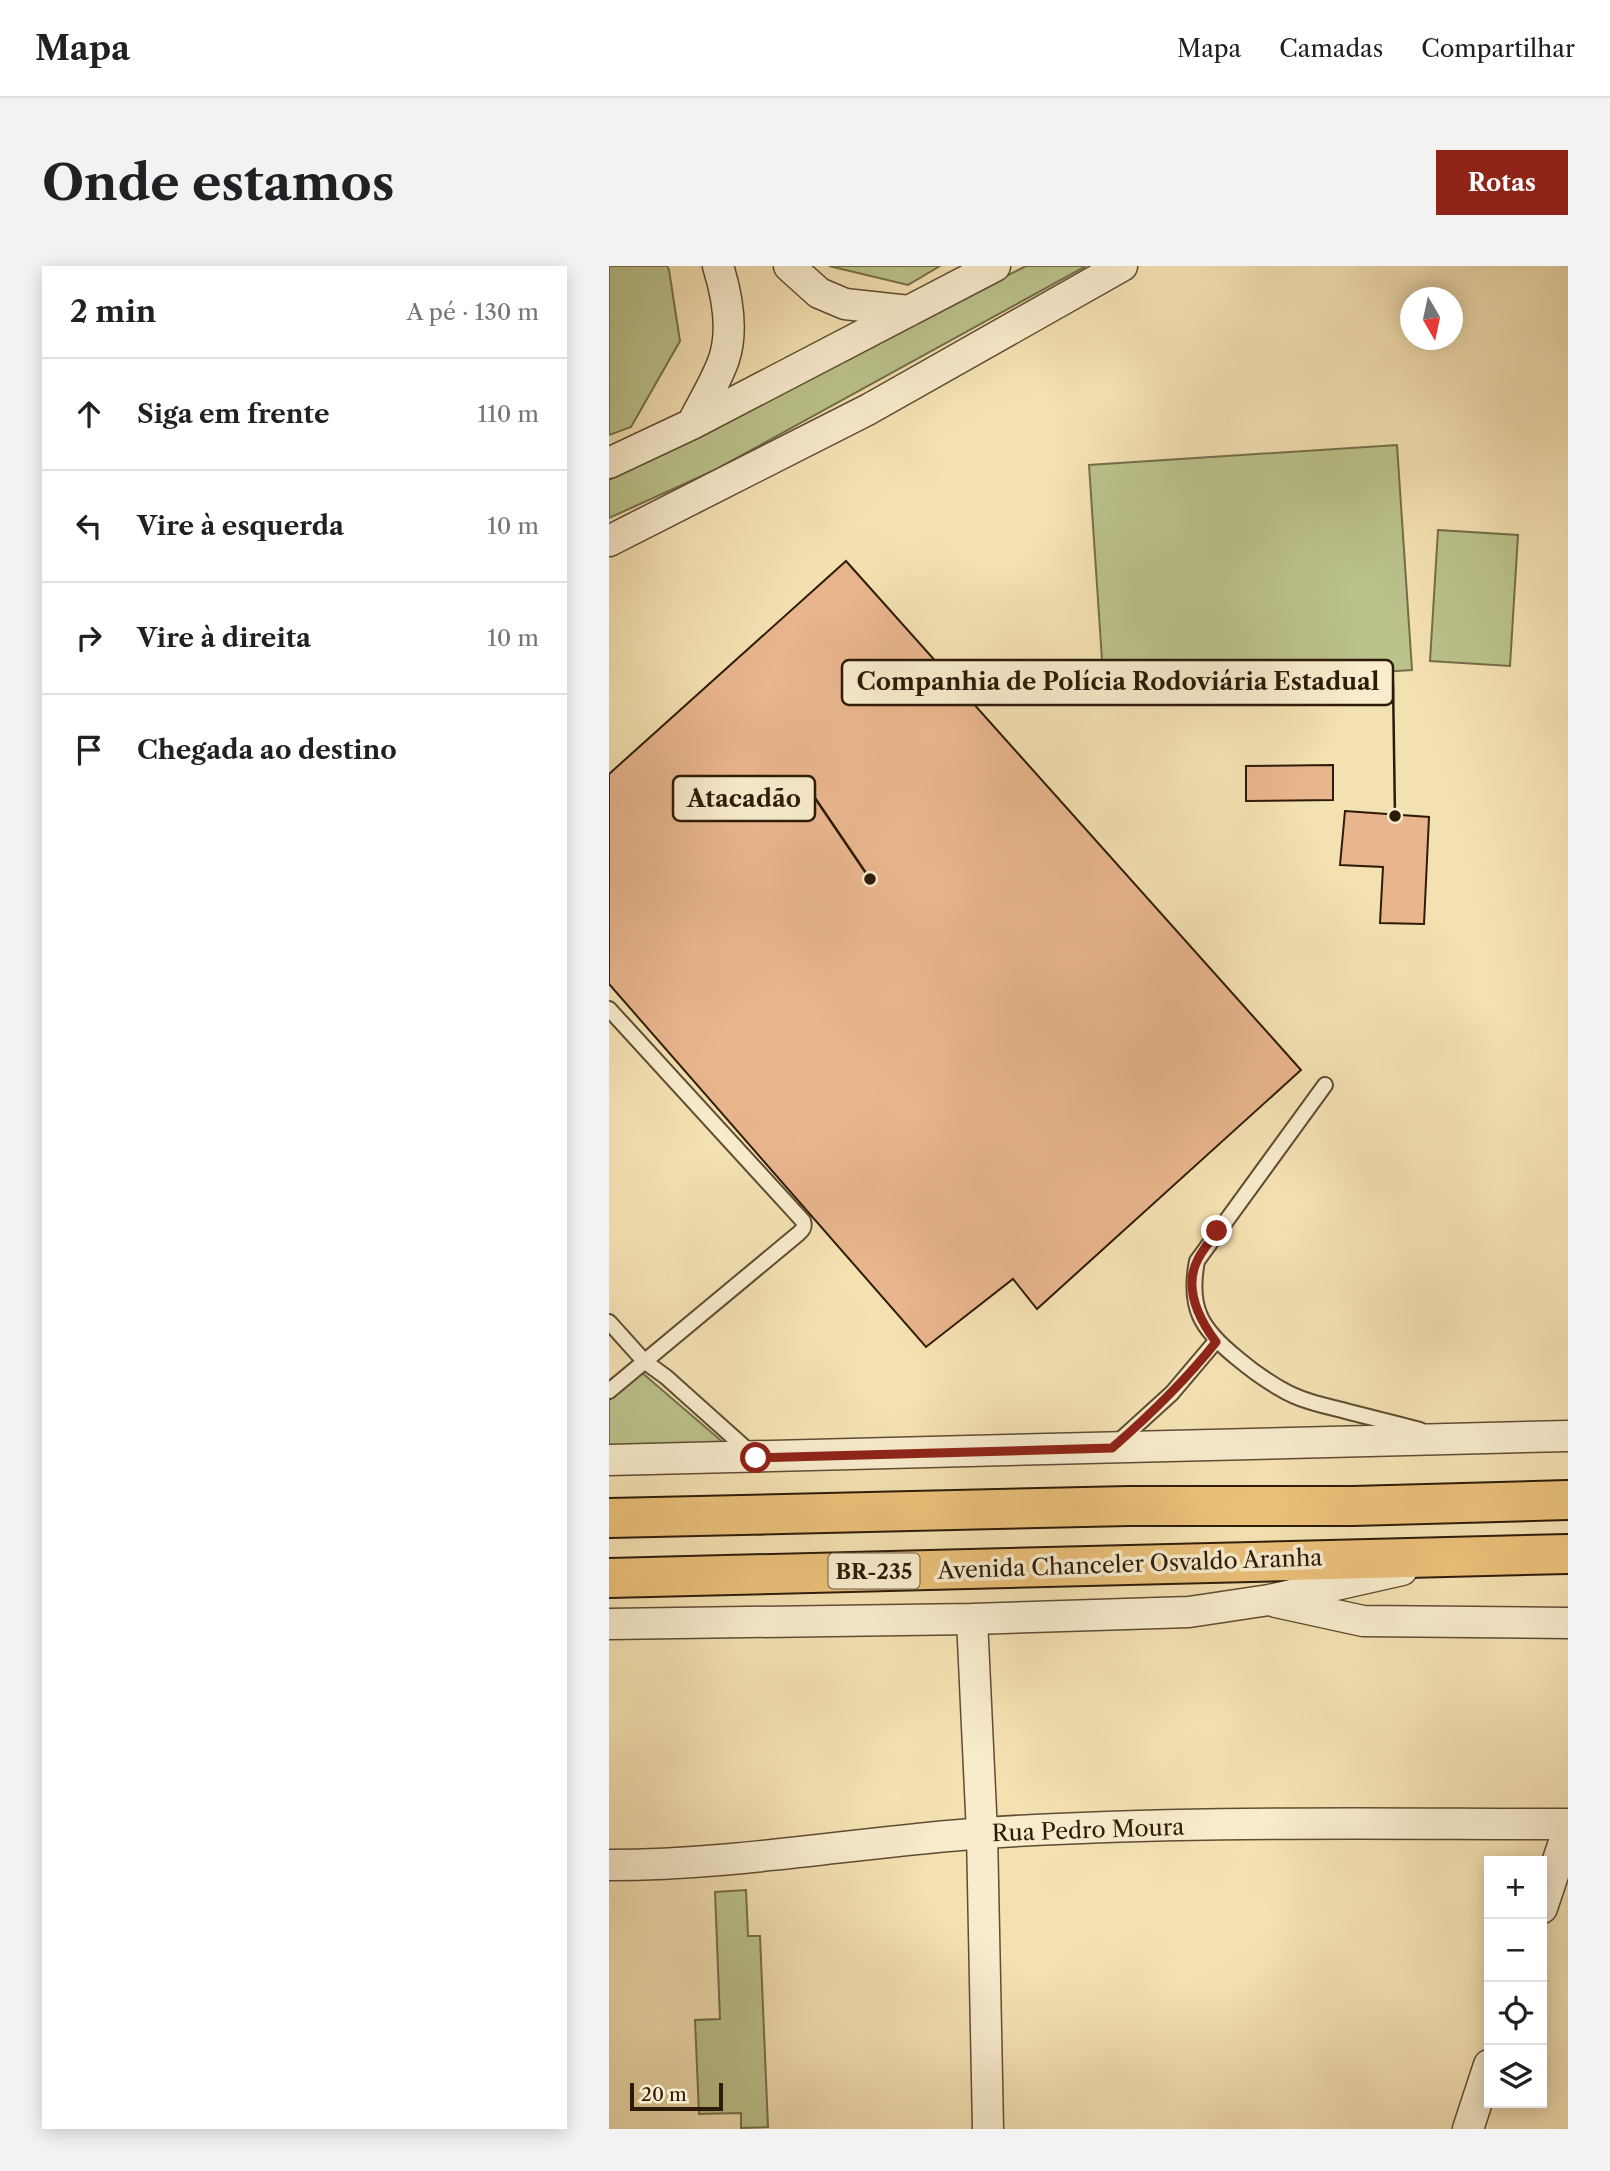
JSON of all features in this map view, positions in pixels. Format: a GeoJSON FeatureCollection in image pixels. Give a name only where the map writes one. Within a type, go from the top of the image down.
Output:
{"type":"FeatureCollection","features":[{"type":"Feature","properties":{"kind":"main road"},"geometry":{"type":"LineString","coordinates":[[609,1518],[1116,1506],[1353,1506],[1568,1500]]}},
{"type":"Feature","properties":{"kind":"main road","name":"Avenida Chanceler Osvaldo Aranha"},"geometry":{"type":"LineString","coordinates":[[609,1578],[1568,1554]]}},
{"type":"Feature","properties":{"kind":"street"},"geometry":{"type":"LineString","coordinates":[[692,424],[725,359],[730,320],[724,285],[717,266]]}},
{"type":"Feature","properties":{"kind":"street"},"geometry":{"type":"LineString","coordinates":[[789,266],[819,293],[845,304],[909,311]]}},
{"type":"Feature","properties":{"kind":"street"},"geometry":{"type":"LineString","coordinates":[[609,463],[692,424],[995,266]]}},
{"type":"Feature","properties":{"kind":"street"},"geometry":{"type":"LineString","coordinates":[[609,541],[869,409],[1122,266]]}},
{"type":"Feature","properties":{"kind":"street"},"geometry":{"type":"LineString","coordinates":[[609,1460],[1568,1436]]}},
{"type":"Feature","properties":{"kind":"street"},"geometry":{"type":"LineString","coordinates":[[609,1624],[972,1619],[1189,1612],[1269,1600],[1464,1556]]}},
{"type":"Feature","properties":{"kind":"street"},"geometry":{"type":"LineString","coordinates":[[1269,1600],[1363,1620],[1568,1623]]}},
{"type":"Feature","properties":{"kind":"street"},"geometry":{"type":"LineString","coordinates":[[972,1619],[982,1833],[988,2129]]}},
{"type":"Feature","properties":{"kind":"street","name":"Rua Pedro Moura"},"geometry":{"type":"LineString","coordinates":[[609,1865],[690,1863],[982,1833],[1095,1827],[1568,1824]]}},
{"type":"Feature","properties":{"kind":"street"},"geometry":{"type":"LineString","coordinates":[[1547,1893],[1568,1830]]}},
{"type":"Feature","properties":{"kind":"street"},"geometry":{"type":"LineString","coordinates":[[1468,2129],[1484,2080]]}},
{"type":"Feature","properties":{"kind":"lane"},"geometry":{"type":"LineString","coordinates":[[609,1009],[804,1225],[803,1230],[609,1391]]}},
{"type":"Feature","properties":{"kind":"lane"},"geometry":{"type":"LineString","coordinates":[[1325,1085],[1197,1261],[1193,1283],[1195,1306],[1216,1342],[1282,1390],[1301,1398],[1454,1439]]}},
{"type":"Feature","properties":{"kind":"lane"},"geometry":{"type":"LineString","coordinates":[[609,1322],[644,1361],[666,1377],[756,1458]]}},
{"type":"Feature","properties":{"kind":"lane"},"geometry":{"type":"LineString","coordinates":[[1112,1448],[1149,1417],[1216,1342]]}},
{"type":"Feature","properties":{"kind":"green space"},"geometry":{"type":"Polygon","coordinates":[[[609,266],[667,266],[680,341],[631,427],[609,435],[609,266]]]}},
{"type":"Feature","properties":{"kind":"green space"},"geometry":{"type":"Polygon","coordinates":[[[829,266],[940,266],[908,285],[829,266]]]}},
{"type":"Feature","properties":{"kind":"green space"},"geometry":{"type":"Polygon","coordinates":[[[1026,266],[1086,266],[715,470],[609,518],[609,480],[1026,266]]]}},
{"type":"Feature","properties":{"kind":"green space"},"geometry":{"type":"Polygon","coordinates":[[[1397,445],[1412,670],[1104,690],[1089,465],[1397,445]]]}},
{"type":"Feature","properties":{"kind":"green space"},"geometry":{"type":"Polygon","coordinates":[[[1438,530],[1518,535],[1510,666],[1430,661],[1438,530]]]}},
{"type":"Feature","properties":{"kind":"green space"},"geometry":{"type":"Polygon","coordinates":[[[640,1371],[732,1450],[609,1451],[609,1400],[640,1371]]]}},
{"type":"Feature","properties":{"kind":"green space"},"geometry":{"type":"Polygon","coordinates":[[[746,1890],[748,1936],[760,1936],[768,2127],[741,2128],[741,2113],[699,2114],[695,2020],[720,2019],[715,1892],[746,1890]]]}},
{"type":"Feature","properties":{"kind":"building"},"geometry":{"type":"Polygon","coordinates":[[[846,561],[1301,1070],[1037,1309],[1013,1279],[926,1347],[609,984],[609,774],[846,561]]]}},
{"type":"Feature","properties":{"kind":"building"},"geometry":{"type":"Polygon","coordinates":[[[1333,765],[1333,800],[1246,801],[1246,766],[1333,765]]]}},
{"type":"Feature","properties":{"kind":"building"},"geometry":{"type":"Polygon","coordinates":[[[1345,811],[1429,817],[1424,924],[1380,923],[1383,867],[1340,865],[1345,811]]]}},
{"type":"Feature","properties":{"kind":"place","name":"Companhia de Polícia Rodoviária Estadual"},"geometry":{"type":"Point","coordinates":[1395,816]}},
{"type":"Feature","properties":{"kind":"place","name":"Atacadão"},"geometry":{"type":"Point","coordinates":[870,879]}},
{"type":"Feature","properties":{"kind":"route"},"geometry":{"type":"LineString","coordinates":[[756,1458],[1112,1448],[1149,1417],[1216,1342],[1195,1306],[1193,1283],[1197,1261],[1217,1231]]}}]}
